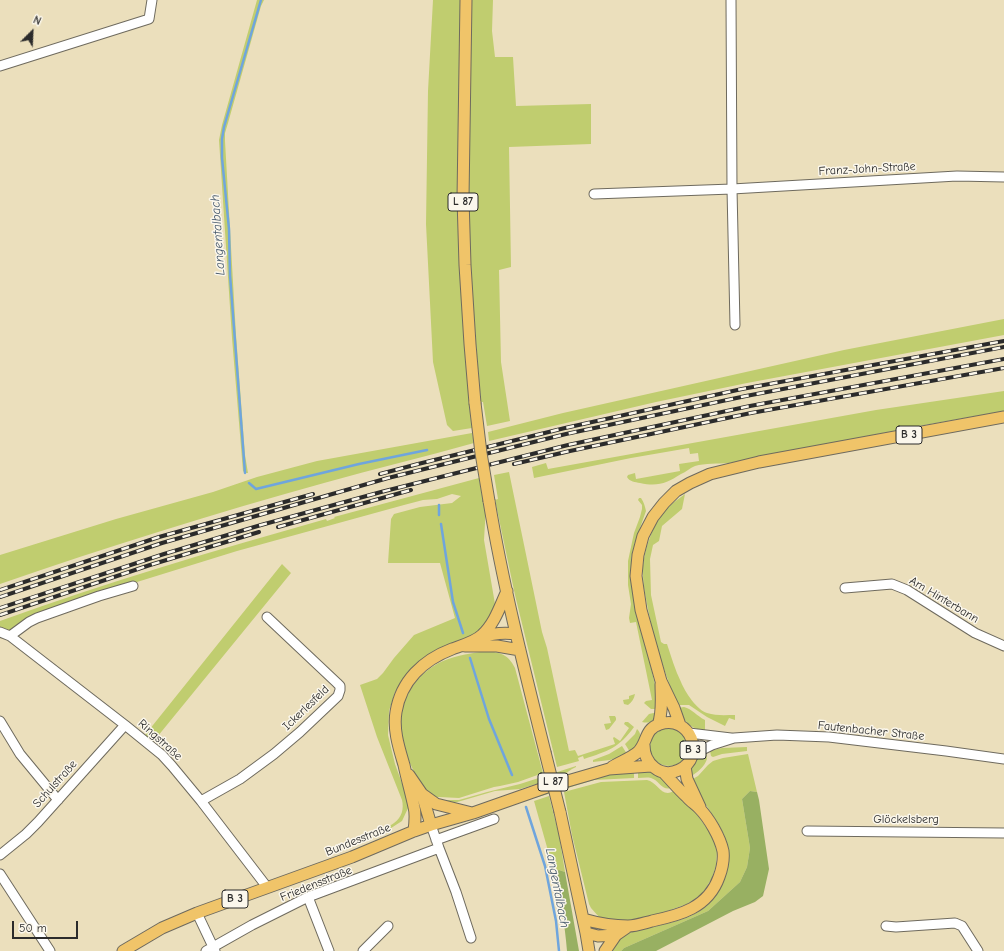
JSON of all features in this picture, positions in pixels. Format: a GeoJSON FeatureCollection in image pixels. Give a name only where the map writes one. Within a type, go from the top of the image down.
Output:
{"type":"FeatureCollection","features":[{"type":"Feature","properties":{"kind":"main road","name":"L 87"},"geometry":{"type":"LineString","coordinates":[[466,0],[463,198],[470,344],[481,453],[496,541],[516,634],[560,812],[589,951]]}},
{"type":"Feature","properties":{"kind":"main road","name":"B 3"},"geometry":{"type":"LineString","coordinates":[[680,725],[674,708],[661,681],[641,610],[636,576],[638,555],[644,536],[653,517],[676,491],[710,474],[759,462],[1004,417]]}},
{"type":"Feature","properties":{"kind":"main road"},"geometry":{"type":"LineString","coordinates":[[481,637],[494,620],[507,591]]}},
{"type":"Feature","properties":{"kind":"main road"},"geometry":{"type":"LineString","coordinates":[[414,831],[414,808],[396,741],[395,726],[399,698],[414,673],[425,663],[438,655],[494,633],[506,632],[516,634]]}},
{"type":"Feature","properties":{"kind":"main road"},"geometry":{"type":"LineString","coordinates":[[460,646],[497,646],[520,650]]}},
{"type":"Feature","properties":{"kind":"main road","name":"B 3"},"geometry":{"type":"LineString","coordinates":[[658,725],[661,710],[661,681]]}},
{"type":"Feature","properties":{"kind":"main road","name":"B 3"},"geometry":{"type":"LineString","coordinates":[[665,723],[680,725],[689,733],[692,740],[692,755],[685,766],[678,770],[663,772],[651,766],[609,768],[638,752],[644,745],[648,733],[658,725],[665,723]]}},
{"type":"Feature","properties":{"kind":"main road"},"geometry":{"type":"LineString","coordinates":[[644,745],[645,756],[651,766]]}},
{"type":"Feature","properties":{"kind":"main road"},"geometry":{"type":"LineString","coordinates":[[583,919],[597,923],[629,926],[661,920],[691,910],[707,898],[712,892],[718,882],[723,866],[723,851],[717,834],[701,810],[687,779],[685,766]]}},
{"type":"Feature","properties":{"kind":"main road"},"geometry":{"type":"LineString","coordinates":[[404,768],[422,794],[431,825]]}},
{"type":"Feature","properties":{"kind":"main road","name":"Bundesstraße"},"geometry":{"type":"LineString","coordinates":[[123,951],[162,928],[197,912],[352,857],[431,825],[473,813],[547,787],[609,768]]}},
{"type":"Feature","properties":{"kind":"main road"},"geometry":{"type":"LineString","coordinates":[[663,772],[701,810]]}},
{"type":"Feature","properties":{"kind":"main road"},"geometry":{"type":"LineString","coordinates":[[422,794],[436,804],[473,813]]}},
{"type":"Feature","properties":{"kind":"main road"},"geometry":{"type":"LineString","coordinates":[[605,951],[616,935],[629,926]]}},
{"type":"Feature","properties":{"kind":"main road"},"geometry":{"type":"LineString","coordinates":[[586,933],[598,936],[616,935]]}},
{"type":"Feature","properties":{"kind":"street"},"geometry":{"type":"LineString","coordinates":[[0,66],[149,19],[152,0]]}},
{"type":"Feature","properties":{"kind":"street"},"geometry":{"type":"LineString","coordinates":[[731,0],[732,189],[735,325]]}},
{"type":"Feature","properties":{"kind":"street","name":"Franz-John-Straße"},"geometry":{"type":"LineString","coordinates":[[594,194],[732,189],[957,176],[1004,177]]}},
{"type":"Feature","properties":{"kind":"street","name":"Am Hinterbann"},"geometry":{"type":"LineString","coordinates":[[845,588],[892,584],[907,590],[975,633],[1004,646]]}},
{"type":"Feature","properties":{"kind":"street"},"geometry":{"type":"LineString","coordinates":[[10,636],[28,622],[37,618],[98,596],[133,586]]}},
{"type":"Feature","properties":{"kind":"street","name":"Ickerlesfeld"},"geometry":{"type":"LineString","coordinates":[[201,801],[240,779],[274,754],[338,696],[340,686],[267,617]]}},
{"type":"Feature","properties":{"kind":"street","name":"Ringstraße"},"geometry":{"type":"LineString","coordinates":[[0,632],[10,636],[162,755],[201,801],[267,887]]}},
{"type":"Feature","properties":{"kind":"street"},"geometry":{"type":"LineString","coordinates":[[0,721],[20,754],[58,800]]}},
{"type":"Feature","properties":{"kind":"street","name":"Schulstraße"},"geometry":{"type":"LineString","coordinates":[[0,856],[26,834],[125,725]]}},
{"type":"Feature","properties":{"kind":"street","name":"Fautenbacher Straße"},"geometry":{"type":"LineString","coordinates":[[689,733],[734,738],[777,735],[829,737],[1004,759]]}},
{"type":"Feature","properties":{"kind":"street","name":"Fautenbacher Straße"},"geometry":{"type":"LineString","coordinates":[[692,755],[712,745],[734,738]]}},
{"type":"Feature","properties":{"kind":"street","name":"Friedensstraße"},"geometry":{"type":"LineString","coordinates":[[211,950],[252,925],[308,897],[438,844],[494,819]]}},
{"type":"Feature","properties":{"kind":"street"},"geometry":{"type":"LineString","coordinates":[[431,825],[456,892],[471,938]]}},
{"type":"Feature","properties":{"kind":"street","name":"Glöckelsberg"},"geometry":{"type":"LineString","coordinates":[[807,831],[1004,833]]}},
{"type":"Feature","properties":{"kind":"street"},"geometry":{"type":"LineString","coordinates":[[0,874],[50,951]]}},
{"type":"Feature","properties":{"kind":"street"},"geometry":{"type":"LineString","coordinates":[[308,897],[329,951]]}},
{"type":"Feature","properties":{"kind":"street"},"geometry":{"type":"LineString","coordinates":[[197,912],[211,950]]}},
{"type":"Feature","properties":{"kind":"street"},"geometry":{"type":"LineString","coordinates":[[886,926],[896,927],[955,923],[962,926],[978,951]]}},
{"type":"Feature","properties":{"kind":"street"},"geometry":{"type":"LineString","coordinates":[[363,951],[388,926]]}},
{"type":"Feature","properties":{"kind":"green space"},"geometry":{"type":"Polygon","coordinates":[[[257,0],[264,0],[225,133],[236,335],[245,455],[248,473],[245,473],[243,471],[232,338],[219,140],[257,0]]]}},
{"type":"Feature","properties":{"kind":"green space"},"geometry":{"type":"Polygon","coordinates":[[[433,0],[461,0],[459,101],[460,252],[462,302],[472,428],[453,431],[447,425],[433,362],[426,224],[428,91],[433,0]]]}},
{"type":"Feature","properties":{"kind":"green space"},"geometry":{"type":"Polygon","coordinates":[[[471,0],[493,0],[492,31],[495,57],[513,57],[516,106],[591,104],[591,144],[509,147],[511,267],[499,270],[501,362],[510,421],[487,426],[483,402],[481,402],[470,254],[469,153],[471,0]]]}},
{"type":"Feature","properties":{"kind":"green space"},"geometry":{"type":"Polygon","coordinates":[[[1004,319],[1004,335],[747,383],[656,402],[489,441],[488,432],[563,413],[844,350],[1004,319]]]}},
{"type":"Feature","properties":{"kind":"green space"},"geometry":{"type":"Polygon","coordinates":[[[1004,391],[1004,411],[729,463],[699,465],[671,480],[652,485],[634,482],[627,477],[628,475],[635,473],[636,479],[680,471],[679,464],[699,461],[698,453],[690,454],[689,448],[631,458],[534,478],[532,467],[546,463],[548,469],[876,410],[1004,391]]]}},
{"type":"Feature","properties":{"kind":"green space"},"geometry":{"type":"Polygon","coordinates":[[[472,433],[474,443],[242,506],[0,584],[0,555],[116,519],[213,492],[257,477],[317,461],[472,433]]]}},
{"type":"Feature","properties":{"kind":"green space"},"geometry":{"type":"Polygon","coordinates":[[[509,472],[542,632],[547,648],[569,751],[575,750],[578,756],[615,744],[613,738],[614,737],[620,741],[629,728],[624,724],[625,722],[628,722],[634,727],[623,740],[612,748],[584,759],[583,756],[578,758],[579,761],[557,767],[515,595],[495,500],[498,499],[494,475],[509,472]]]}},
{"type":"Feature","properties":{"kind":"green space"},"geometry":{"type":"Polygon","coordinates":[[[479,478],[483,501],[485,501],[486,506],[484,540],[495,604],[492,615],[485,627],[475,634],[428,655],[413,667],[395,692],[389,711],[388,735],[395,764],[409,806],[402,821],[388,830],[386,830],[397,821],[401,815],[403,807],[402,800],[377,737],[360,685],[377,679],[414,635],[455,618],[440,563],[388,563],[391,519],[394,514],[420,507],[452,503],[461,496],[452,494],[437,499],[423,500],[237,551],[108,591],[11,631],[0,628],[0,621],[121,580],[326,519],[327,521],[335,518],[334,517],[479,478]]]}},
{"type":"Feature","properties":{"kind":"green space"},"geometry":{"type":"Polygon","coordinates":[[[685,494],[682,509],[662,526],[659,541],[653,545],[650,559],[651,595],[661,642],[667,644],[685,691],[695,705],[707,713],[714,715],[735,715],[735,720],[729,718],[725,726],[707,717],[689,705],[677,705],[651,626],[643,578],[643,566],[646,549],[656,523],[673,503],[685,494]]]}},
{"type":"Feature","properties":{"kind":"green space"},"geometry":{"type":"Polygon","coordinates":[[[639,498],[643,501],[646,511],[632,554],[632,584],[655,685],[658,709],[651,709],[644,703],[652,700],[636,622],[630,623],[629,618],[631,604],[628,585],[628,561],[634,533],[642,509],[642,505],[638,500],[639,498]]]}},
{"type":"Feature","properties":{"kind":"green space"},"geometry":{"type":"Polygon","coordinates":[[[282,564],[291,573],[153,742],[145,735],[282,564]]]}},
{"type":"Feature","properties":{"kind":"green space"},"geometry":{"type":"Polygon","coordinates":[[[487,651],[504,655],[510,660],[515,668],[543,773],[518,782],[494,787],[459,798],[434,798],[426,791],[413,771],[401,737],[400,718],[406,698],[411,688],[425,672],[434,666],[454,657],[487,651]]]}},
{"type":"Feature","properties":{"kind":"green space"},"geometry":{"type":"Polygon","coordinates":[[[635,694],[632,702],[628,705],[624,704],[623,700],[629,699],[629,696],[635,694]]]}},
{"type":"Feature","properties":{"kind":"green space"},"geometry":{"type":"Polygon","coordinates":[[[684,707],[690,709],[705,720],[705,731],[691,726],[685,721],[678,708],[684,707]]]}},
{"type":"Feature","properties":{"kind":"green space"},"geometry":{"type":"Polygon","coordinates":[[[658,712],[656,718],[652,721],[648,723],[642,722],[649,714],[658,712]]]}},
{"type":"Feature","properties":{"kind":"green space"},"geometry":{"type":"Polygon","coordinates":[[[609,716],[615,716],[616,720],[609,729],[606,730],[604,724],[611,723],[609,716]]]}},
{"type":"Feature","properties":{"kind":"green space"},"geometry":{"type":"Polygon","coordinates":[[[665,728],[673,728],[683,733],[687,740],[687,754],[683,761],[673,766],[665,766],[655,761],[653,758],[650,751],[650,743],[655,733],[658,731],[665,728]]]}},
{"type":"Feature","properties":{"kind":"green space"},"geometry":{"type":"Polygon","coordinates":[[[637,729],[640,738],[630,752],[625,744],[635,734],[637,729]]]}},
{"type":"Feature","properties":{"kind":"green space"},"geometry":{"type":"Polygon","coordinates":[[[622,746],[627,754],[610,760],[593,762],[593,760],[609,754],[622,746]]]}},
{"type":"Feature","properties":{"kind":"green space"},"geometry":{"type":"Polygon","coordinates":[[[747,747],[747,751],[722,754],[713,757],[711,756],[710,751],[722,748],[747,747]]]}},
{"type":"Feature","properties":{"kind":"green space"},"geometry":{"type":"Polygon","coordinates":[[[706,752],[707,759],[704,764],[691,776],[695,761],[706,752]]]}},
{"type":"Feature","properties":{"kind":"green space"},"geometry":{"type":"Polygon","coordinates":[[[748,754],[757,792],[750,791],[742,799],[750,848],[747,867],[740,882],[708,911],[624,948],[621,951],[609,951],[621,937],[636,931],[680,920],[701,911],[717,894],[723,882],[727,868],[727,843],[720,827],[691,780],[698,776],[713,761],[748,754]]]}},
{"type":"Feature","properties":{"kind":"green space"},"geometry":{"type":"Polygon","coordinates":[[[576,766],[562,776],[520,789],[495,791],[454,803],[441,800],[459,800],[520,784],[576,766]]]}},
{"type":"Feature","properties":{"kind":"green space"},"geometry":{"type":"Polygon","coordinates":[[[638,770],[654,772],[665,779],[673,787],[666,788],[651,778],[638,778],[638,770]]]}},
{"type":"Feature","properties":{"kind":"green space"},"geometry":{"type":"Polygon","coordinates":[[[634,771],[634,778],[594,780],[535,798],[534,796],[608,774],[634,771]]]}},
{"type":"Feature","properties":{"kind":"green space"},"geometry":{"type":"Polygon","coordinates":[[[651,781],[663,792],[671,793],[675,790],[692,808],[712,835],[717,851],[716,865],[712,878],[702,894],[687,904],[656,915],[624,921],[603,919],[599,917],[589,904],[572,835],[564,792],[601,782],[651,781]]]}},
{"type":"Feature","properties":{"kind":"green space"},"geometry":{"type":"Polygon","coordinates":[[[750,791],[757,792],[759,800],[769,869],[763,896],[755,902],[733,911],[656,951],[621,951],[624,948],[708,911],[740,882],[747,867],[750,848],[742,799],[750,791]]]}},
{"type":"Feature","properties":{"kind":"green space"},"geometry":{"type":"Polygon","coordinates":[[[549,796],[559,835],[565,872],[559,870],[554,872],[534,801],[549,796]]]}},
{"type":"Feature","properties":{"kind":"green space"},"geometry":{"type":"Polygon","coordinates":[[[559,870],[565,872],[579,951],[567,951],[562,911],[554,872],[559,870]]]}},
{"type":"Feature","properties":{"kind":"waterway","name":"Langentalbach"},"geometry":{"type":"LineString","coordinates":[[245,473],[230,275],[229,229],[222,158],[222,139],[224,127],[261,0]]}},
{"type":"Feature","properties":{"kind":"waterway","name":"Langentalbach"},"geometry":{"type":"LineString","coordinates":[[249,483],[256,489],[359,464],[427,450]]}},
{"type":"Feature","properties":{"kind":"waterway","name":"Langentalbach"},"geometry":{"type":"LineString","coordinates":[[439,505],[439,515]]}},
{"type":"Feature","properties":{"kind":"waterway","name":"Langentalbach"},"geometry":{"type":"LineString","coordinates":[[441,524],[453,602],[463,633]]}},
{"type":"Feature","properties":{"kind":"waterway","name":"Langentalbach"},"geometry":{"type":"LineString","coordinates":[[470,658],[489,719],[512,775]]}},
{"type":"Feature","properties":{"kind":"waterway","name":"Langentalbach"},"geometry":{"type":"LineString","coordinates":[[526,807],[545,866],[556,921],[559,951]]}},
{"type":"Feature","properties":{"kind":"railway"},"geometry":{"type":"LineString","coordinates":[[380,474],[565,428],[742,389],[1004,341]]}},
{"type":"Feature","properties":{"kind":"railway"},"geometry":{"type":"LineString","coordinates":[[0,597],[162,543],[388,478],[566,434],[746,396],[1004,347]]}},
{"type":"Feature","properties":{"kind":"railway"},"geometry":{"type":"LineString","coordinates":[[0,608],[164,554],[261,525],[381,492],[568,445],[750,406],[1004,359]]}},
{"type":"Feature","properties":{"kind":"railway"},"geometry":{"type":"LineString","coordinates":[[514,464],[751,413],[1004,368]]}},
{"type":"Feature","properties":{"kind":"railway"},"geometry":{"type":"LineString","coordinates":[[278,527],[411,490]]}},
{"type":"Feature","properties":{"kind":"railway"},"geometry":{"type":"LineString","coordinates":[[0,590],[159,537],[313,494]]}},
{"type":"Feature","properties":{"kind":"railway"},"geometry":{"type":"LineString","coordinates":[[0,615],[150,565],[259,532]]}}]}
